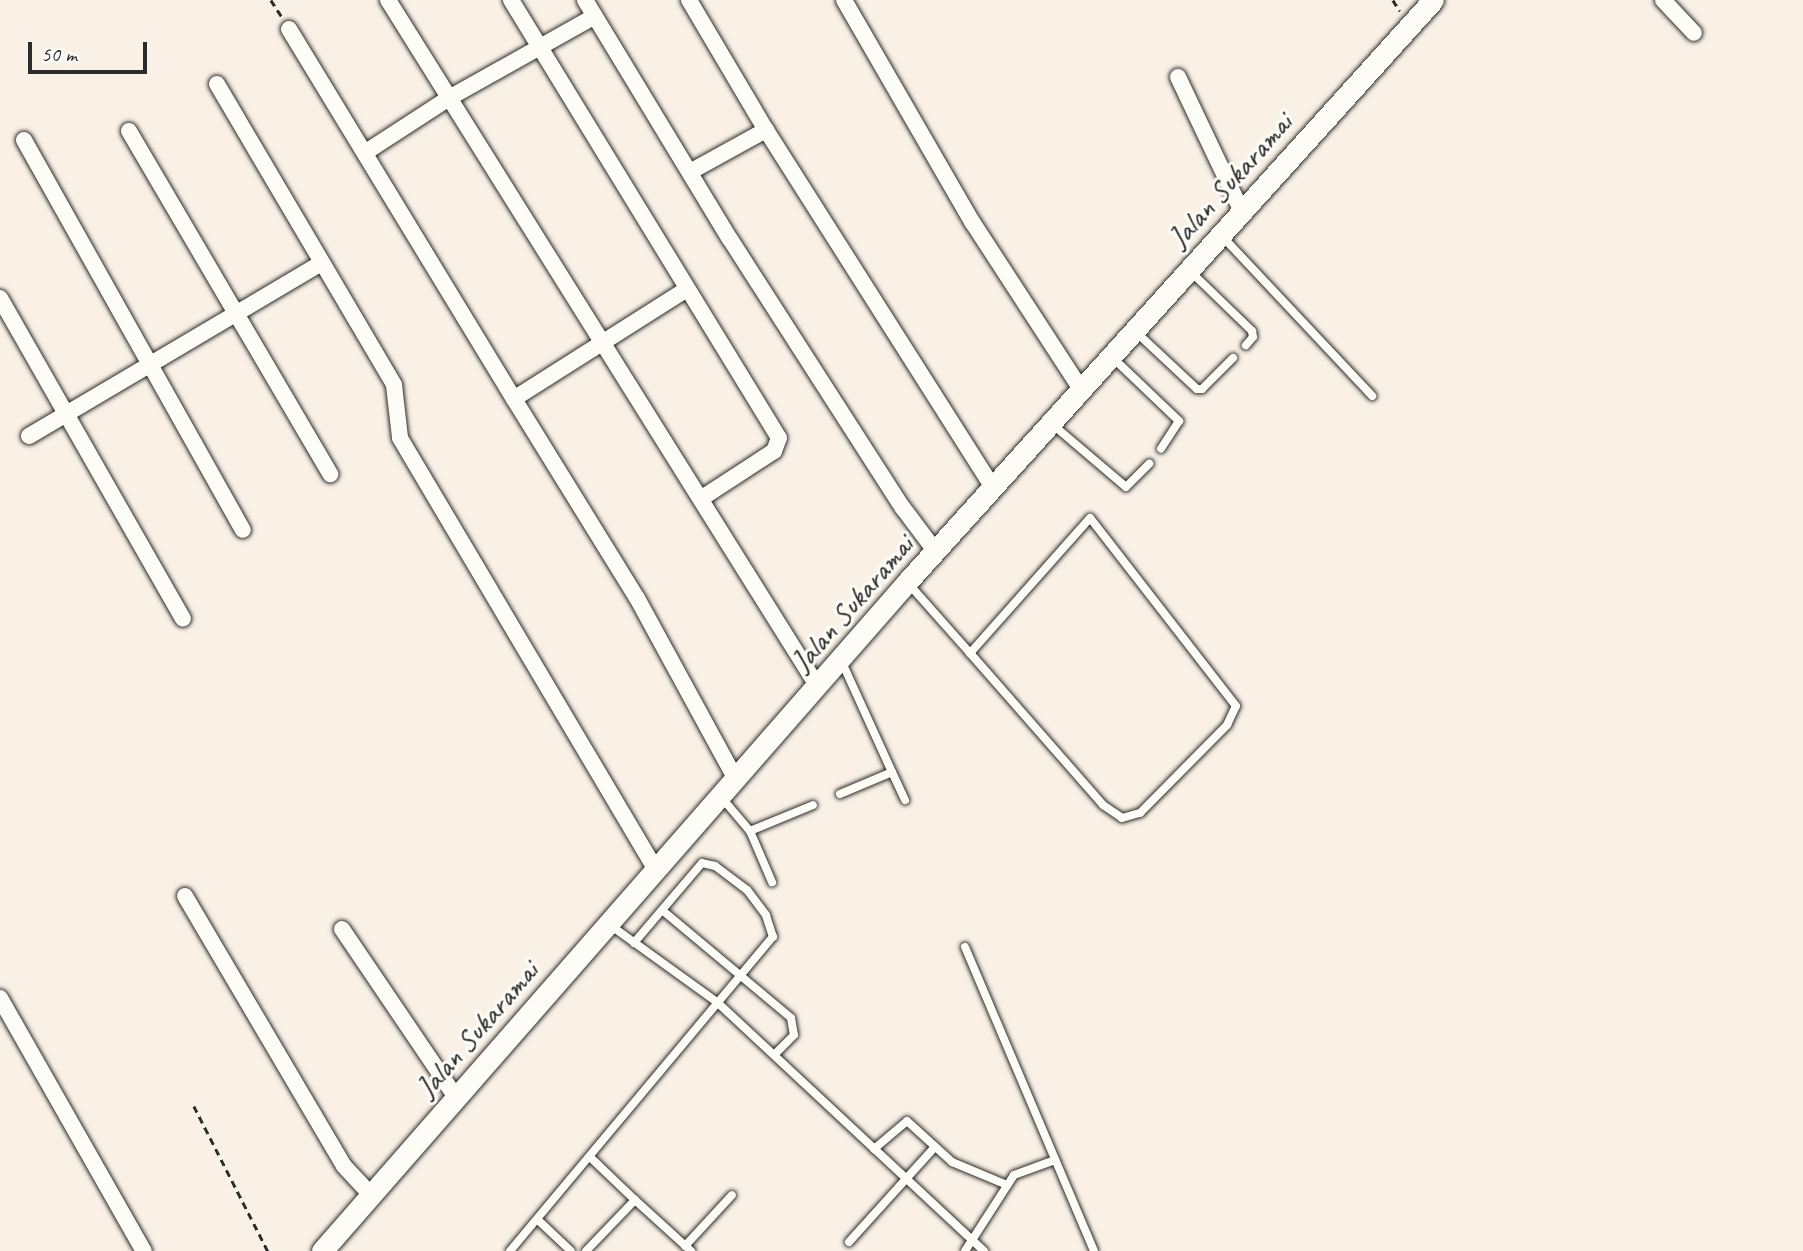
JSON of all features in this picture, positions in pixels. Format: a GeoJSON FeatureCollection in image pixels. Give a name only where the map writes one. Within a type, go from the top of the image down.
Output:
{"type":"FeatureCollection","features":[{"type":"Feature","properties":{"kind":"street"},"geometry":{"type":"LineString","coordinates":[[388,0],[818,687]]}},
{"type":"Feature","properties":{"kind":"street"},"geometry":{"type":"LineString","coordinates":[[511,0],[779,438],[774,451],[702,498]]}},
{"type":"Feature","properties":{"kind":"street"},"geometry":{"type":"LineString","coordinates":[[585,0],[690,172],[903,508],[936,552]]}},
{"type":"Feature","properties":{"kind":"street"},"geometry":{"type":"LineString","coordinates":[[689,0],[766,130],[993,488]]}},
{"type":"Feature","properties":{"kind":"street"},"geometry":{"type":"LineString","coordinates":[[844,0],[973,223],[1080,388]]}},
{"type":"Feature","properties":{"kind":"street","name":"Jalan Sukaramai"},"geometry":{"type":"LineString","coordinates":[[322,1251],[735,778],[818,687],[907,582],[1433,0]]}},
{"type":"Feature","properties":{"kind":"street"},"geometry":{"type":"LineString","coordinates":[[1663,0],[1694,33]]}},
{"type":"Feature","properties":{"kind":"street"},"geometry":{"type":"LineString","coordinates":[[366,152],[449,98],[595,16]]}},
{"type":"Feature","properties":{"kind":"street"},"geometry":{"type":"LineString","coordinates":[[289,29],[637,598],[735,778]]}},
{"type":"Feature","properties":{"kind":"street"},"geometry":{"type":"LineString","coordinates":[[1178,77],[1242,212]]}},
{"type":"Feature","properties":{"kind":"street"},"geometry":{"type":"LineString","coordinates":[[216,84],[394,385],[400,438],[656,870]]}},
{"type":"Feature","properties":{"kind":"street"},"geometry":{"type":"LineString","coordinates":[[690,172],[766,130]]}},
{"type":"Feature","properties":{"kind":"street"},"geometry":{"type":"LineString","coordinates":[[129,131],[330,474]]}},
{"type":"Feature","properties":{"kind":"street"},"geometry":{"type":"LineString","coordinates":[[24,140],[243,530]]}},
{"type":"Feature","properties":{"kind":"street"},"geometry":{"type":"LineString","coordinates":[[29,436],[233,311],[321,263]]}},
{"type":"Feature","properties":{"kind":"street"},"geometry":{"type":"LineString","coordinates":[[514,399],[604,345],[687,289]]}},
{"type":"Feature","properties":{"kind":"street"},"geometry":{"type":"LineString","coordinates":[[0,299],[183,619]]}},
{"type":"Feature","properties":{"kind":"street"},"geometry":{"type":"LineString","coordinates":[[185,896],[344,1167],[371,1195]]}},
{"type":"Feature","properties":{"kind":"street"},"geometry":{"type":"LineString","coordinates":[[342,929],[457,1099]]}},
{"type":"Feature","properties":{"kind":"street"},"geometry":{"type":"LineString","coordinates":[[0,998],[144,1251]]}},
{"type":"Feature","properties":{"kind":"lane"},"geometry":{"type":"LineString","coordinates":[[1219,234],[1372,396]]}},
{"type":"Feature","properties":{"kind":"lane"},"geometry":{"type":"LineString","coordinates":[[1188,269],[1252,331],[1253,337],[1245,345]]}},
{"type":"Feature","properties":{"kind":"lane"},"geometry":{"type":"LineString","coordinates":[[1134,330],[1197,389],[1202,389],[1233,358]]}},
{"type":"Feature","properties":{"kind":"lane"},"geometry":{"type":"LineString","coordinates":[[1110,356],[1179,421],[1161,449]]}},
{"type":"Feature","properties":{"kind":"lane"},"geometry":{"type":"LineString","coordinates":[[1052,424],[1126,487],[1149,464]]}},
{"type":"Feature","properties":{"kind":"lane"},"geometry":{"type":"LineString","coordinates":[[907,582],[1103,805],[1122,818],[1140,813],[1227,725],[1236,706],[1090,519],[970,653]]}},
{"type":"Feature","properties":{"kind":"lane"},"geometry":{"type":"LineString","coordinates":[[841,660],[905,800]]}},
{"type":"Feature","properties":{"kind":"lane"},"geometry":{"type":"LineString","coordinates":[[840,794],[892,772]]}},
{"type":"Feature","properties":{"kind":"lane"},"geometry":{"type":"LineString","coordinates":[[720,796],[750,831],[772,882]]}},
{"type":"Feature","properties":{"kind":"lane"},"geometry":{"type":"LineString","coordinates":[[750,831],[813,805]]}},
{"type":"Feature","properties":{"kind":"lane"},"geometry":{"type":"LineString","coordinates":[[510,1251],[718,1003],[743,979],[774,937],[766,915],[747,890],[715,866],[702,863],[634,943]]}},
{"type":"Feature","properties":{"kind":"lane"},"geometry":{"type":"LineString","coordinates":[[662,910],[795,1024],[794,1035],[774,1055]]}},
{"type":"Feature","properties":{"kind":"lane"},"geometry":{"type":"LineString","coordinates":[[608,923],[718,1003],[984,1251]]}},
{"type":"Feature","properties":{"kind":"lane"},"geometry":{"type":"LineString","coordinates":[[965,947],[1094,1251]]}},
{"type":"Feature","properties":{"kind":"lane"},"geometry":{"type":"LineString","coordinates":[[874,1149],[907,1121],[934,1148],[967,1169],[1007,1185]]}},
{"type":"Feature","properties":{"kind":"lane"},"geometry":{"type":"LineString","coordinates":[[849,1242],[934,1148]]}},
{"type":"Feature","properties":{"kind":"lane"},"geometry":{"type":"LineString","coordinates":[[590,1157],[688,1248],[732,1195]]}},
{"type":"Feature","properties":{"kind":"lane"},"geometry":{"type":"LineString","coordinates":[[965,1251],[1007,1185],[1027,1167],[1055,1160]]}},
{"type":"Feature","properties":{"kind":"lane"},"geometry":{"type":"LineString","coordinates":[[586,1251],[635,1200]]}},
{"type":"Feature","properties":{"kind":"lane"},"geometry":{"type":"LineString","coordinates":[[538,1220],[571,1251]]}},
{"type":"Feature","properties":{"kind":"path"},"geometry":{"type":"LineString","coordinates":[[1393,0],[1404,17]]}},
{"type":"Feature","properties":{"kind":"path"},"geometry":{"type":"LineString","coordinates":[[194,1106],[268,1251]]}}]}
